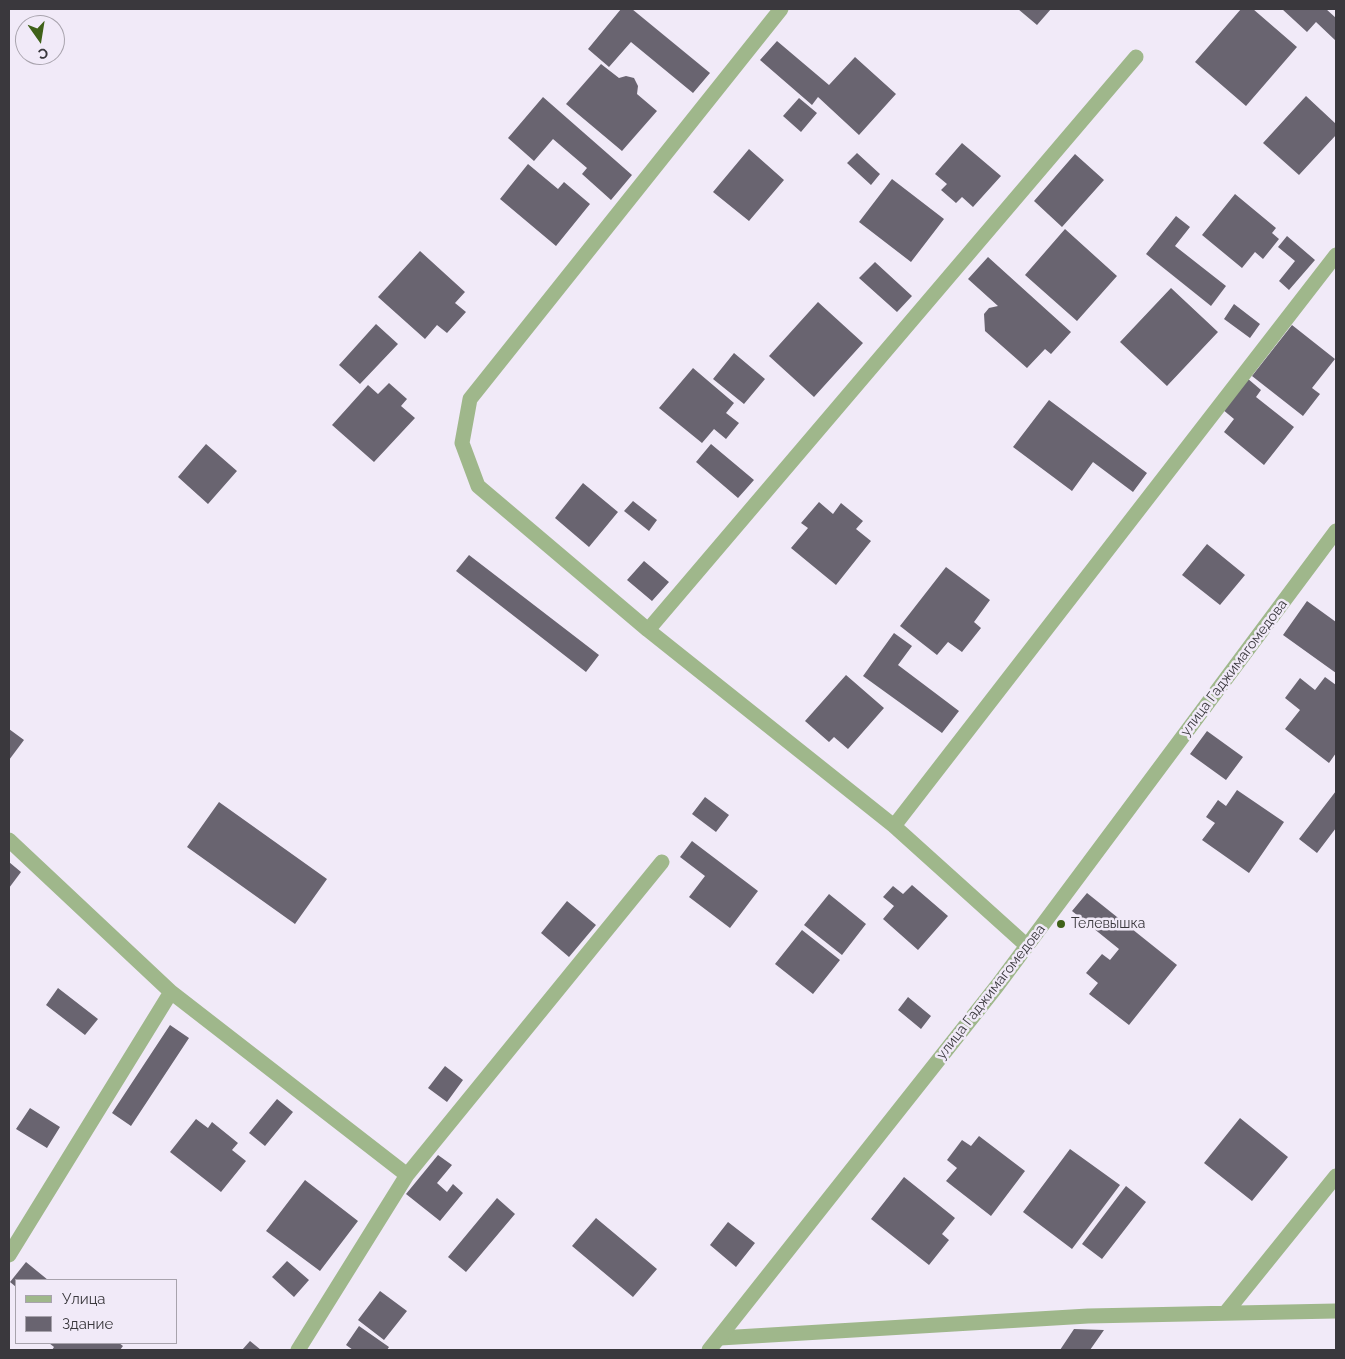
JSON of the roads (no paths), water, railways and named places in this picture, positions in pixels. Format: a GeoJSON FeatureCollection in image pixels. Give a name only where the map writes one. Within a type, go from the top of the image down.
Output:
{"type":"FeatureCollection","features":[{"type":"Feature","properties":{"kind":"street"},"geometry":{"type":"LineString","coordinates":[[781,9],[470,399],[462,443],[478,486],[648,630],[894,826],[1026,945]]}},
{"type":"Feature","properties":{"kind":"street"},"geometry":{"type":"LineString","coordinates":[[648,630],[1136,58]]}},
{"type":"Feature","properties":{"kind":"street"},"geometry":{"type":"LineString","coordinates":[[894,826],[1336,255]]}},
{"type":"Feature","properties":{"kind":"street","name":"улица Гаджимагомедова"},"geometry":{"type":"LineString","coordinates":[[709,1350],[997,986],[1336,531]]}},
{"type":"Feature","properties":{"kind":"street"},"geometry":{"type":"LineString","coordinates":[[9,840],[171,992],[407,1175]]}},
{"type":"Feature","properties":{"kind":"street"},"geometry":{"type":"LineString","coordinates":[[298,1350],[407,1175],[662,862]]}},
{"type":"Feature","properties":{"kind":"street"},"geometry":{"type":"LineString","coordinates":[[9,1255],[171,992]]}},
{"type":"Feature","properties":{"kind":"street"},"geometry":{"type":"LineString","coordinates":[[1227,1311],[1336,1176]]}},
{"type":"Feature","properties":{"kind":"street"},"geometry":{"type":"LineString","coordinates":[[720,1338],[1088,1316],[1227,1311],[1336,1311]]}},
{"type":"Feature","properties":{"kind":"place","name":"Телевышка"},"geometry":{"type":"Point","coordinates":[1061,924]}}]}
